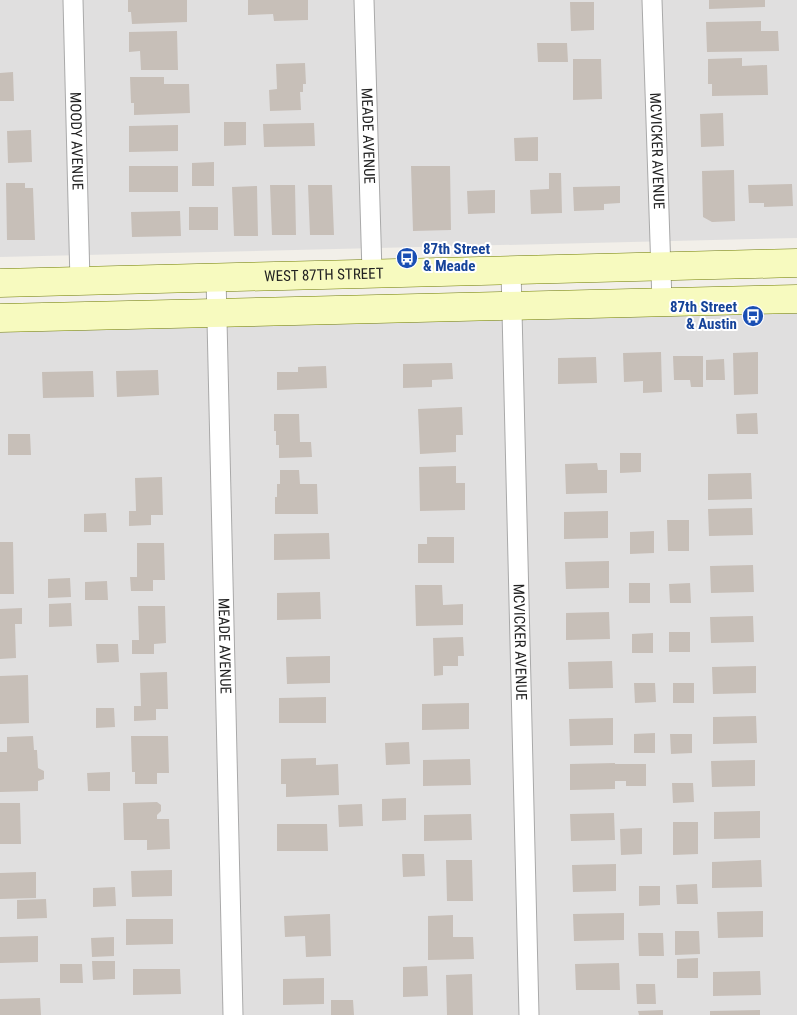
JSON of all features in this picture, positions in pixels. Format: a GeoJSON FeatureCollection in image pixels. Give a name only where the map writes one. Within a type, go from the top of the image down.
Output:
{"type":"FeatureCollection","features":[{"type":"Feature","properties":{"kind":"main road","name":"WEST 87TH STREET"},"geometry":{"type":"LineString","coordinates":[[0,283],[797,263]]}},
{"type":"Feature","properties":{"kind":"main road"},"geometry":{"type":"LineString","coordinates":[[0,318],[797,299]]}},
{"type":"Feature","properties":{"kind":"street","name":"MOODY AVENUE"},"geometry":{"type":"LineString","coordinates":[[72,0],[80,282]]}},
{"type":"Feature","properties":{"kind":"street","name":"MEADE AVENUE"},"geometry":{"type":"LineString","coordinates":[[364,0],[372,273]]}},
{"type":"Feature","properties":{"kind":"street","name":"MCVICKER AVENUE"},"geometry":{"type":"LineString","coordinates":[[652,0],[662,302]]}},
{"type":"Feature","properties":{"kind":"street","name":"MCVICKER AVENUE"},"geometry":{"type":"LineString","coordinates":[[511,270],[529,1015]]}},
{"type":"Feature","properties":{"kind":"street","name":"MEADE AVENUE"},"geometry":{"type":"LineString","coordinates":[[216,277],[234,1015]]}},
{"type":"Feature","properties":{"kind":"shaded area"},"geometry":{"type":"Polygon","coordinates":[[[0,0],[797,0],[797,238],[0,257],[0,0]]]}},
{"type":"Feature","properties":{"kind":"shaded area"},"geometry":{"type":"Polygon","coordinates":[[[797,310],[797,1015],[0,1015],[0,329],[797,310]]]}},
{"type":"Feature","properties":{"kind":"building"},"geometry":{"type":"Polygon","coordinates":[[[128,0],[187,0],[187,22],[132,24],[131,12],[128,12],[128,0]]]}},
{"type":"Feature","properties":{"kind":"building"},"geometry":{"type":"Polygon","coordinates":[[[248,0],[308,0],[308,20],[274,21],[273,14],[248,15],[248,0]]]}},
{"type":"Feature","properties":{"kind":"building"},"geometry":{"type":"Polygon","coordinates":[[[709,0],[765,0],[765,7],[709,9],[709,0]]]}},
{"type":"Feature","properties":{"kind":"building"},"geometry":{"type":"Polygon","coordinates":[[[570,2],[594,2],[594,30],[571,31],[570,2]]]}},
{"type":"Feature","properties":{"kind":"building"},"geometry":{"type":"Polygon","coordinates":[[[761,21],[761,31],[778,31],[779,51],[707,52],[706,22],[761,21]]]}},
{"type":"Feature","properties":{"kind":"building"},"geometry":{"type":"Polygon","coordinates":[[[177,31],[178,70],[141,70],[140,51],[129,52],[129,32],[177,31]]]}},
{"type":"Feature","properties":{"kind":"building"},"geometry":{"type":"Polygon","coordinates":[[[537,43],[567,43],[568,62],[538,62],[537,43]]]}},
{"type":"Feature","properties":{"kind":"building"},"geometry":{"type":"Polygon","coordinates":[[[742,58],[742,66],[767,65],[768,95],[712,96],[712,84],[708,84],[708,59],[742,58]]]}},
{"type":"Feature","properties":{"kind":"building"},"geometry":{"type":"Polygon","coordinates":[[[573,59],[601,59],[602,99],[573,100],[573,59]]]}},
{"type":"Feature","properties":{"kind":"building"},"geometry":{"type":"Polygon","coordinates":[[[305,63],[306,84],[303,84],[303,92],[300,92],[301,110],[270,111],[269,90],[277,89],[276,64],[305,63]]]}},
{"type":"Feature","properties":{"kind":"building"},"geometry":{"type":"Polygon","coordinates":[[[13,72],[14,101],[0,101],[0,73],[13,72]]]}},
{"type":"Feature","properties":{"kind":"building"},"geometry":{"type":"Polygon","coordinates":[[[130,77],[164,77],[164,84],[189,84],[190,113],[134,115],[134,103],[131,103],[130,77]]]}},
{"type":"Feature","properties":{"kind":"building"},"geometry":{"type":"Polygon","coordinates":[[[723,113],[724,146],[701,147],[700,114],[723,113]]]}},
{"type":"Feature","properties":{"kind":"building"},"geometry":{"type":"Polygon","coordinates":[[[224,122],[246,122],[246,145],[224,146],[224,122]]]}},
{"type":"Feature","properties":{"kind":"building"},"geometry":{"type":"Polygon","coordinates":[[[314,123],[315,146],[264,147],[263,124],[314,123]]]}},
{"type":"Feature","properties":{"kind":"building"},"geometry":{"type":"Polygon","coordinates":[[[178,125],[178,151],[129,152],[129,126],[178,125]]]}},
{"type":"Feature","properties":{"kind":"building"},"geometry":{"type":"Polygon","coordinates":[[[31,130],[32,162],[8,163],[7,131],[31,130]]]}},
{"type":"Feature","properties":{"kind":"building"},"geometry":{"type":"Polygon","coordinates":[[[538,137],[538,161],[515,161],[514,138],[538,137]]]}},
{"type":"Feature","properties":{"kind":"building"},"geometry":{"type":"Polygon","coordinates":[[[214,162],[214,186],[192,186],[192,163],[214,162]]]}},
{"type":"Feature","properties":{"kind":"building"},"geometry":{"type":"Polygon","coordinates":[[[129,166],[178,166],[178,192],[129,192],[129,166]]]}},
{"type":"Feature","properties":{"kind":"building"},"geometry":{"type":"Polygon","coordinates":[[[411,166],[450,166],[451,230],[413,231],[411,166]]]}},
{"type":"Feature","properties":{"kind":"building"},"geometry":{"type":"Polygon","coordinates":[[[734,170],[735,221],[712,222],[703,217],[702,171],[734,170]]]}},
{"type":"Feature","properties":{"kind":"building"},"geometry":{"type":"Polygon","coordinates":[[[549,173],[561,173],[562,213],[531,214],[530,190],[549,189],[549,173]]]}},
{"type":"Feature","properties":{"kind":"building"},"geometry":{"type":"Polygon","coordinates":[[[6,183],[25,183],[25,188],[33,188],[35,240],[7,240],[6,183]]]}},
{"type":"Feature","properties":{"kind":"building"},"geometry":{"type":"Polygon","coordinates":[[[792,184],[793,206],[764,207],[764,203],[749,203],[748,185],[792,184]]]}},
{"type":"Feature","properties":{"kind":"building"},"geometry":{"type":"Polygon","coordinates":[[[270,185],[295,185],[296,235],[272,235],[270,185]]]}},
{"type":"Feature","properties":{"kind":"building"},"geometry":{"type":"Polygon","coordinates":[[[308,185],[332,185],[334,235],[310,235],[308,185]]]}},
{"type":"Feature","properties":{"kind":"building"},"geometry":{"type":"Polygon","coordinates":[[[257,186],[258,236],[234,236],[232,187],[257,186]]]}},
{"type":"Feature","properties":{"kind":"building"},"geometry":{"type":"Polygon","coordinates":[[[620,186],[620,203],[604,204],[604,210],[574,211],[573,187],[620,186]]]}},
{"type":"Feature","properties":{"kind":"building"},"geometry":{"type":"Polygon","coordinates":[[[495,190],[495,213],[468,214],[467,191],[495,190]]]}},
{"type":"Feature","properties":{"kind":"building"},"geometry":{"type":"Polygon","coordinates":[[[189,207],[218,207],[218,230],[189,230],[189,207]]]}},
{"type":"Feature","properties":{"kind":"building"},"geometry":{"type":"Polygon","coordinates":[[[180,211],[181,236],[132,237],[131,212],[180,211]]]}},
{"type":"Feature","properties":{"kind":"building"},"geometry":{"type":"Polygon","coordinates":[[[661,352],[662,392],[643,393],[643,381],[624,382],[623,353],[661,352]]]}},
{"type":"Feature","properties":{"kind":"building"},"geometry":{"type":"Polygon","coordinates":[[[758,352],[758,394],[734,395],[733,353],[758,352]]]}},
{"type":"Feature","properties":{"kind":"building"},"geometry":{"type":"Polygon","coordinates":[[[673,356],[703,356],[703,387],[691,387],[690,380],[674,380],[673,356]]]}},
{"type":"Feature","properties":{"kind":"building"},"geometry":{"type":"Polygon","coordinates":[[[596,357],[597,383],[558,384],[558,358],[596,357]]]}},
{"type":"Feature","properties":{"kind":"building"},"geometry":{"type":"Polygon","coordinates":[[[724,359],[725,380],[706,380],[706,360],[724,359]]]}},
{"type":"Feature","properties":{"kind":"building"},"geometry":{"type":"Polygon","coordinates":[[[452,363],[453,379],[432,380],[432,387],[403,388],[403,364],[452,363]]]}},
{"type":"Feature","properties":{"kind":"building"},"geometry":{"type":"Polygon","coordinates":[[[326,366],[327,388],[277,390],[277,372],[298,372],[298,367],[326,366]]]}},
{"type":"Feature","properties":{"kind":"building"},"geometry":{"type":"Polygon","coordinates":[[[158,370],[159,395],[117,397],[116,371],[158,370]]]}},
{"type":"Feature","properties":{"kind":"building"},"geometry":{"type":"Polygon","coordinates":[[[93,371],[94,397],[43,398],[42,372],[93,371]]]}},
{"type":"Feature","properties":{"kind":"building"},"geometry":{"type":"Polygon","coordinates":[[[462,407],[463,435],[456,435],[456,452],[420,454],[418,409],[462,407]]]}},
{"type":"Feature","properties":{"kind":"building"},"geometry":{"type":"Polygon","coordinates":[[[757,413],[758,434],[737,434],[736,414],[757,413]]]}},
{"type":"Feature","properties":{"kind":"building"},"geometry":{"type":"Polygon","coordinates":[[[274,414],[299,414],[300,442],[311,442],[312,457],[279,458],[279,445],[276,445],[276,431],[274,431],[274,414]]]}},
{"type":"Feature","properties":{"kind":"building"},"geometry":{"type":"Polygon","coordinates":[[[8,434],[30,434],[31,455],[8,455],[8,434]]]}},
{"type":"Feature","properties":{"kind":"building"},"geometry":{"type":"Polygon","coordinates":[[[620,453],[641,453],[641,472],[620,473],[620,453]]]}},
{"type":"Feature","properties":{"kind":"building"},"geometry":{"type":"Polygon","coordinates":[[[597,463],[598,470],[607,470],[607,493],[566,494],[565,464],[597,463]]]}},
{"type":"Feature","properties":{"kind":"building"},"geometry":{"type":"Polygon","coordinates":[[[456,466],[456,483],[465,483],[465,510],[420,511],[419,467],[456,466]]]}},
{"type":"Feature","properties":{"kind":"building"},"geometry":{"type":"Polygon","coordinates":[[[280,470],[299,470],[300,484],[317,484],[318,514],[275,514],[275,497],[277,497],[277,484],[280,484],[280,470]]]}},
{"type":"Feature","properties":{"kind":"building"},"geometry":{"type":"Polygon","coordinates":[[[751,473],[752,499],[708,500],[708,474],[751,473]]]}},
{"type":"Feature","properties":{"kind":"building"},"geometry":{"type":"Polygon","coordinates":[[[162,477],[163,515],[151,515],[151,525],[129,526],[129,511],[136,511],[135,478],[162,477]]]}},
{"type":"Feature","properties":{"kind":"building"},"geometry":{"type":"Polygon","coordinates":[[[752,508],[753,535],[709,536],[708,509],[752,508]]]}},
{"type":"Feature","properties":{"kind":"building"},"geometry":{"type":"Polygon","coordinates":[[[608,511],[608,538],[564,539],[564,512],[608,511]]]}},
{"type":"Feature","properties":{"kind":"building"},"geometry":{"type":"Polygon","coordinates":[[[106,513],[107,532],[84,532],[84,514],[106,513]]]}},
{"type":"Feature","properties":{"kind":"building"},"geometry":{"type":"Polygon","coordinates":[[[667,520],[689,520],[689,551],[668,551],[667,520]]]}},
{"type":"Feature","properties":{"kind":"building"},"geometry":{"type":"Polygon","coordinates":[[[654,531],[654,553],[630,554],[630,532],[654,531]]]}},
{"type":"Feature","properties":{"kind":"building"},"geometry":{"type":"Polygon","coordinates":[[[329,533],[330,559],[274,560],[274,534],[329,533]]]}},
{"type":"Feature","properties":{"kind":"building"},"geometry":{"type":"Polygon","coordinates":[[[427,537],[454,537],[454,563],[418,563],[418,544],[427,544],[427,537]]]}},
{"type":"Feature","properties":{"kind":"building"},"geometry":{"type":"Polygon","coordinates":[[[0,542],[13,542],[14,594],[0,594],[0,542]]]}},
{"type":"Feature","properties":{"kind":"building"},"geometry":{"type":"Polygon","coordinates":[[[137,543],[164,543],[165,580],[153,580],[153,591],[131,591],[130,577],[137,577],[137,543]]]}},
{"type":"Feature","properties":{"kind":"building"},"geometry":{"type":"Polygon","coordinates":[[[609,561],[609,588],[566,589],[565,562],[609,561]]]}},
{"type":"Feature","properties":{"kind":"building"},"geometry":{"type":"Polygon","coordinates":[[[753,565],[754,592],[711,593],[710,566],[753,565]]]}},
{"type":"Feature","properties":{"kind":"building"},"geometry":{"type":"Polygon","coordinates":[[[70,578],[71,597],[48,598],[48,579],[70,578]]]}},
{"type":"Feature","properties":{"kind":"building"},"geometry":{"type":"Polygon","coordinates":[[[107,581],[108,600],[85,600],[85,582],[107,581]]]}},
{"type":"Feature","properties":{"kind":"building"},"geometry":{"type":"Polygon","coordinates":[[[629,583],[650,583],[650,603],[629,603],[629,583]]]}},
{"type":"Feature","properties":{"kind":"building"},"geometry":{"type":"Polygon","coordinates":[[[690,583],[691,603],[670,603],[669,584],[690,583]]]}},
{"type":"Feature","properties":{"kind":"building"},"geometry":{"type":"Polygon","coordinates":[[[415,585],[442,585],[443,605],[463,604],[463,625],[416,626],[415,585]]]}},
{"type":"Feature","properties":{"kind":"building"},"geometry":{"type":"Polygon","coordinates":[[[320,592],[321,619],[277,620],[277,593],[320,592]]]}},
{"type":"Feature","properties":{"kind":"building"},"geometry":{"type":"Polygon","coordinates":[[[71,603],[72,626],[49,627],[49,604],[71,603]]]}},
{"type":"Feature","properties":{"kind":"building"},"geometry":{"type":"Polygon","coordinates":[[[138,606],[165,606],[166,643],[154,644],[154,654],[132,654],[132,640],[139,640],[138,606]]]}},
{"type":"Feature","properties":{"kind":"building"},"geometry":{"type":"Polygon","coordinates":[[[22,608],[22,624],[15,624],[16,658],[0,659],[0,609],[22,608]]]}},
{"type":"Feature","properties":{"kind":"building"},"geometry":{"type":"Polygon","coordinates":[[[609,612],[610,639],[566,640],[566,613],[609,612]]]}},
{"type":"Feature","properties":{"kind":"building"},"geometry":{"type":"Polygon","coordinates":[[[753,616],[754,642],[711,643],[710,617],[753,616]]]}},
{"type":"Feature","properties":{"kind":"building"},"geometry":{"type":"Polygon","coordinates":[[[669,632],[690,632],[690,652],[669,652],[669,632]]]}},
{"type":"Feature","properties":{"kind":"building"},"geometry":{"type":"Polygon","coordinates":[[[653,633],[653,653],[632,653],[632,634],[653,633]]]}},
{"type":"Feature","properties":{"kind":"building"},"geometry":{"type":"Polygon","coordinates":[[[463,637],[464,656],[458,656],[458,666],[443,666],[443,675],[434,676],[433,638],[463,637]]]}},
{"type":"Feature","properties":{"kind":"building"},"geometry":{"type":"Polygon","coordinates":[[[96,644],[118,644],[119,662],[97,663],[96,644]]]}},
{"type":"Feature","properties":{"kind":"building"},"geometry":{"type":"Polygon","coordinates":[[[330,656],[330,683],[287,684],[286,657],[330,656]]]}},
{"type":"Feature","properties":{"kind":"building"},"geometry":{"type":"Polygon","coordinates":[[[612,661],[613,688],[569,689],[568,662],[612,661]]]}},
{"type":"Feature","properties":{"kind":"building"},"geometry":{"type":"Polygon","coordinates":[[[756,666],[756,693],[713,694],[712,667],[756,666]]]}},
{"type":"Feature","properties":{"kind":"building"},"geometry":{"type":"Polygon","coordinates":[[[167,672],[168,709],[156,709],[156,720],[134,721],[134,706],[141,706],[140,673],[167,672]]]}},
{"type":"Feature","properties":{"kind":"building"},"geometry":{"type":"Polygon","coordinates":[[[28,675],[29,723],[0,724],[0,676],[28,675]]]}},
{"type":"Feature","properties":{"kind":"building"},"geometry":{"type":"Polygon","coordinates":[[[634,683],[655,683],[656,702],[635,703],[634,683]]]}},
{"type":"Feature","properties":{"kind":"building"},"geometry":{"type":"Polygon","coordinates":[[[673,683],[694,683],[694,703],[673,703],[673,683]]]}},
{"type":"Feature","properties":{"kind":"building"},"geometry":{"type":"Polygon","coordinates":[[[326,697],[326,723],[279,723],[279,698],[326,697]]]}},
{"type":"Feature","properties":{"kind":"building"},"geometry":{"type":"Polygon","coordinates":[[[469,703],[469,729],[422,730],[422,704],[469,703]]]}},
{"type":"Feature","properties":{"kind":"building"},"geometry":{"type":"Polygon","coordinates":[[[96,708],[114,708],[115,727],[96,728],[96,708]]]}},
{"type":"Feature","properties":{"kind":"building"},"geometry":{"type":"Polygon","coordinates":[[[756,716],[757,743],[713,744],[713,717],[756,716]]]}},
{"type":"Feature","properties":{"kind":"building"},"geometry":{"type":"Polygon","coordinates":[[[613,718],[613,745],[570,746],[569,719],[613,718]]]}},
{"type":"Feature","properties":{"kind":"building"},"geometry":{"type":"Polygon","coordinates":[[[655,733],[655,753],[634,753],[634,734],[655,733]]]}},
{"type":"Feature","properties":{"kind":"building"},"geometry":{"type":"Polygon","coordinates":[[[670,734],[692,734],[692,753],[671,754],[670,734]]]}},
{"type":"Feature","properties":{"kind":"building"},"geometry":{"type":"Polygon","coordinates":[[[33,736],[34,750],[37,750],[38,768],[44,771],[44,779],[38,781],[38,791],[0,792],[0,752],[7,752],[7,737],[33,736]]]}},
{"type":"Feature","properties":{"kind":"building"},"geometry":{"type":"Polygon","coordinates":[[[131,736],[168,736],[169,773],[157,773],[157,784],[135,784],[135,772],[132,772],[131,736]]]}},
{"type":"Feature","properties":{"kind":"building"},"geometry":{"type":"Polygon","coordinates":[[[409,742],[410,764],[386,765],[385,743],[409,742]]]}},
{"type":"Feature","properties":{"kind":"building"},"geometry":{"type":"Polygon","coordinates":[[[316,758],[316,765],[338,764],[339,795],[286,797],[286,784],[281,784],[281,759],[316,758]]]}},
{"type":"Feature","properties":{"kind":"building"},"geometry":{"type":"Polygon","coordinates":[[[470,759],[471,785],[423,786],[423,760],[470,759]]]}},
{"type":"Feature","properties":{"kind":"building"},"geometry":{"type":"Polygon","coordinates":[[[755,760],[755,786],[712,787],[711,761],[755,760]]]}},
{"type":"Feature","properties":{"kind":"building"},"geometry":{"type":"Polygon","coordinates":[[[570,764],[646,764],[646,786],[626,786],[626,781],[615,781],[615,789],[570,790],[570,764]]]}},
{"type":"Feature","properties":{"kind":"building"},"geometry":{"type":"Polygon","coordinates":[[[110,772],[110,791],[88,791],[87,773],[110,772]]]}},
{"type":"Feature","properties":{"kind":"building"},"geometry":{"type":"Polygon","coordinates":[[[672,783],[693,783],[694,802],[673,803],[672,783]]]}},
{"type":"Feature","properties":{"kind":"building"},"geometry":{"type":"Polygon","coordinates":[[[406,798],[406,820],[382,821],[382,799],[406,798]]]}},
{"type":"Feature","properties":{"kind":"building"},"geometry":{"type":"Polygon","coordinates":[[[157,802],[161,805],[161,811],[157,815],[157,819],[169,819],[170,849],[147,850],[147,840],[124,840],[123,803],[157,802]]]}},
{"type":"Feature","properties":{"kind":"building"},"geometry":{"type":"Polygon","coordinates":[[[0,803],[20,803],[21,844],[0,844],[0,803]]]}},
{"type":"Feature","properties":{"kind":"building"},"geometry":{"type":"Polygon","coordinates":[[[362,804],[363,826],[339,827],[338,805],[362,804]]]}},
{"type":"Feature","properties":{"kind":"building"},"geometry":{"type":"Polygon","coordinates":[[[760,811],[760,838],[714,839],[714,812],[760,811]]]}},
{"type":"Feature","properties":{"kind":"building"},"geometry":{"type":"Polygon","coordinates":[[[614,813],[615,840],[571,841],[570,814],[614,813]]]}},
{"type":"Feature","properties":{"kind":"building"},"geometry":{"type":"Polygon","coordinates":[[[471,814],[472,840],[424,841],[424,815],[471,814]]]}},
{"type":"Feature","properties":{"kind":"building"},"geometry":{"type":"Polygon","coordinates":[[[673,822],[698,822],[698,854],[673,855],[673,822]]]}},
{"type":"Feature","properties":{"kind":"building"},"geometry":{"type":"Polygon","coordinates":[[[277,824],[327,824],[328,851],[277,851],[277,824]]]}},
{"type":"Feature","properties":{"kind":"building"},"geometry":{"type":"Polygon","coordinates":[[[642,828],[642,854],[621,855],[620,829],[642,828]]]}},
{"type":"Feature","properties":{"kind":"building"},"geometry":{"type":"Polygon","coordinates":[[[402,854],[424,854],[425,876],[403,877],[402,854]]]}},
{"type":"Feature","properties":{"kind":"building"},"geometry":{"type":"Polygon","coordinates":[[[446,860],[472,860],[473,901],[447,901],[446,860]]]}},
{"type":"Feature","properties":{"kind":"building"},"geometry":{"type":"Polygon","coordinates":[[[761,860],[762,887],[712,888],[712,862],[761,860]]]}},
{"type":"Feature","properties":{"kind":"building"},"geometry":{"type":"Polygon","coordinates":[[[616,864],[616,891],[573,892],[572,865],[616,864]]]}},
{"type":"Feature","properties":{"kind":"building"},"geometry":{"type":"Polygon","coordinates":[[[172,870],[172,896],[132,897],[131,871],[172,870]]]}},
{"type":"Feature","properties":{"kind":"building"},"geometry":{"type":"Polygon","coordinates":[[[36,872],[36,898],[0,899],[0,873],[36,872]]]}},
{"type":"Feature","properties":{"kind":"building"},"geometry":{"type":"Polygon","coordinates":[[[697,884],[698,904],[677,904],[676,885],[697,884]]]}},
{"type":"Feature","properties":{"kind":"building"},"geometry":{"type":"Polygon","coordinates":[[[639,886],[660,886],[660,905],[639,906],[639,886]]]}},
{"type":"Feature","properties":{"kind":"building"},"geometry":{"type":"Polygon","coordinates":[[[115,887],[116,906],[93,907],[93,888],[115,887]]]}},
{"type":"Feature","properties":{"kind":"building"},"geometry":{"type":"Polygon","coordinates":[[[46,899],[47,918],[17,919],[17,900],[46,899]]]}},
{"type":"Feature","properties":{"kind":"building"},"geometry":{"type":"Polygon","coordinates":[[[763,911],[763,937],[718,938],[717,912],[763,911]]]}},
{"type":"Feature","properties":{"kind":"building"},"geometry":{"type":"Polygon","coordinates":[[[624,913],[624,940],[574,941],[573,914],[624,913]]]}},
{"type":"Feature","properties":{"kind":"building"},"geometry":{"type":"Polygon","coordinates":[[[330,914],[331,956],[306,957],[305,936],[285,937],[284,916],[330,914]]]}},
{"type":"Feature","properties":{"kind":"building"},"geometry":{"type":"Polygon","coordinates":[[[453,915],[453,937],[473,937],[474,959],[428,960],[428,916],[453,915]]]}},
{"type":"Feature","properties":{"kind":"building"},"geometry":{"type":"Polygon","coordinates":[[[126,919],[173,919],[173,944],[126,945],[126,919]]]}},
{"type":"Feature","properties":{"kind":"building"},"geometry":{"type":"Polygon","coordinates":[[[675,931],[699,931],[700,954],[675,955],[675,931]]]}},
{"type":"Feature","properties":{"kind":"building"},"geometry":{"type":"Polygon","coordinates":[[[638,933],[663,933],[664,956],[639,956],[638,933]]]}},
{"type":"Feature","properties":{"kind":"building"},"geometry":{"type":"Polygon","coordinates":[[[38,936],[38,962],[0,963],[0,937],[38,936]]]}},
{"type":"Feature","properties":{"kind":"building"},"geometry":{"type":"Polygon","coordinates":[[[114,937],[114,956],[92,957],[91,938],[114,937]]]}},
{"type":"Feature","properties":{"kind":"building"},"geometry":{"type":"Polygon","coordinates":[[[698,958],[698,978],[677,978],[677,959],[698,958]]]}},
{"type":"Feature","properties":{"kind":"building"},"geometry":{"type":"Polygon","coordinates":[[[92,961],[115,961],[115,979],[93,980],[92,961]]]}},
{"type":"Feature","properties":{"kind":"building"},"geometry":{"type":"Polygon","coordinates":[[[619,963],[620,990],[576,990],[575,964],[619,963]]]}},
{"type":"Feature","properties":{"kind":"building"},"geometry":{"type":"Polygon","coordinates":[[[60,964],[82,964],[83,983],[60,983],[60,964]]]}},
{"type":"Feature","properties":{"kind":"building"},"geometry":{"type":"Polygon","coordinates":[[[427,966],[428,996],[403,997],[403,967],[427,966]]]}},
{"type":"Feature","properties":{"kind":"building"},"geometry":{"type":"Polygon","coordinates":[[[133,969],[180,969],[181,994],[133,995],[133,969]]]}},
{"type":"Feature","properties":{"kind":"building"},"geometry":{"type":"Polygon","coordinates":[[[760,971],[761,995],[713,996],[713,972],[760,971]]]}},
{"type":"Feature","properties":{"kind":"building"},"geometry":{"type":"Polygon","coordinates":[[[472,974],[473,1015],[447,1015],[446,975],[472,974]]]}},
{"type":"Feature","properties":{"kind":"building"},"geometry":{"type":"Polygon","coordinates":[[[324,978],[324,1004],[283,1005],[283,979],[324,978]]]}},
{"type":"Feature","properties":{"kind":"building"},"geometry":{"type":"Polygon","coordinates":[[[636,984],[655,984],[656,1004],[637,1004],[636,984]]]}},
{"type":"Feature","properties":{"kind":"building"},"geometry":{"type":"Polygon","coordinates":[[[40,998],[41,1015],[0,1015],[0,999],[40,998]]]}},
{"type":"Feature","properties":{"kind":"building"},"geometry":{"type":"Polygon","coordinates":[[[331,1000],[353,1000],[354,1015],[331,1015],[331,1000]]]}},
{"type":"Feature","properties":{"kind":"building"},"geometry":{"type":"Polygon","coordinates":[[[663,1010],[663,1015],[639,1015],[638,1011],[663,1010]]]}},
{"type":"Feature","properties":{"kind":"building"},"geometry":{"type":"Polygon","coordinates":[[[760,1010],[760,1015],[710,1015],[710,1011],[760,1010]]]}},
{"type":"Feature","properties":{"kind":"place","name":"87th Street & Meade"},"geometry":{"type":"Point","coordinates":[407,258]}},
{"type":"Feature","properties":{"kind":"place","name":"87th Street & Austin"},"geometry":{"type":"Point","coordinates":[753,316]}}]}
